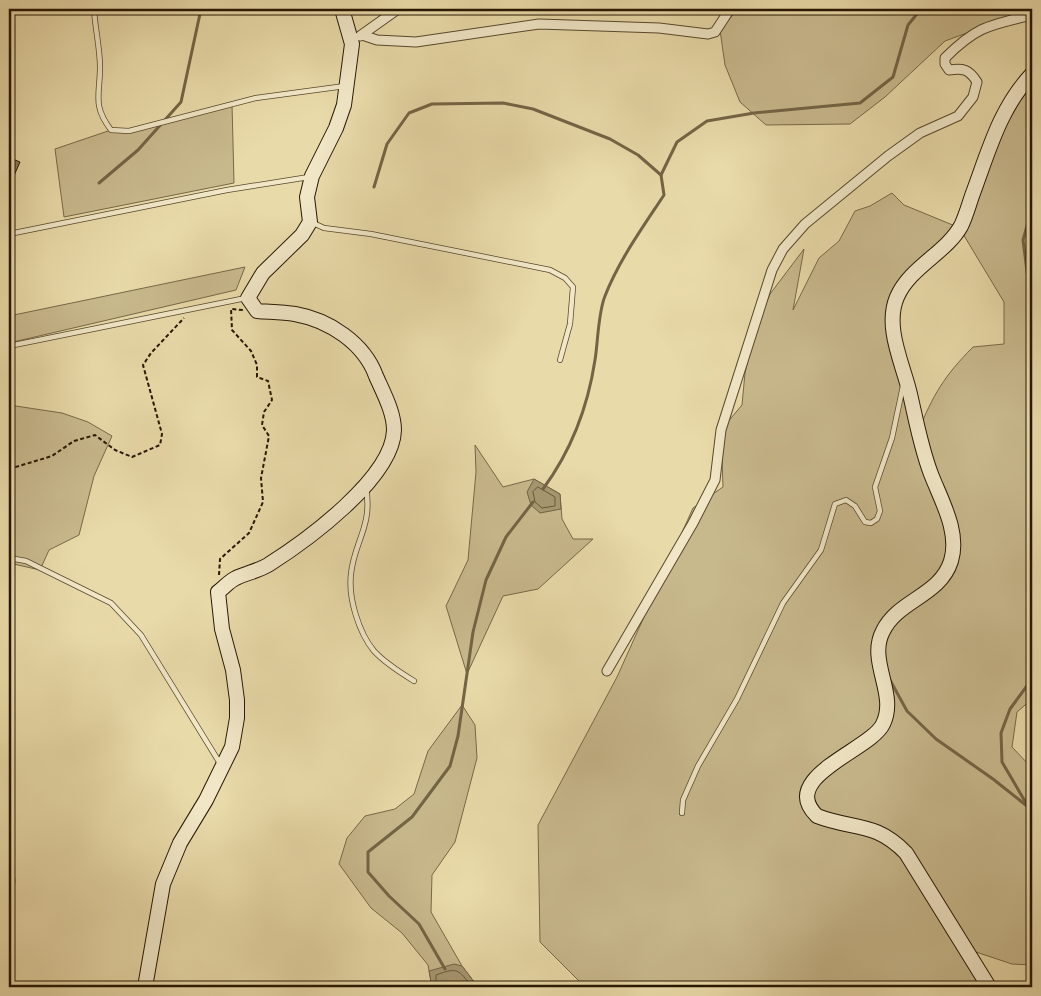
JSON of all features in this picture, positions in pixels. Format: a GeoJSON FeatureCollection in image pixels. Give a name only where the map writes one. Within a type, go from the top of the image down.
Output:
{"type":"FeatureCollection","features":[{"type":"Feature","properties":{"kind":"street"},"geometry":{"type":"LineString","coordinates":[[145,987],[163,884],[180,843],[223,768],[232,747],[237,718],[237,700],[233,670],[222,629],[218,592],[234,579],[265,567],[303,540],[366,487],[382,467],[393,443],[392,414],[373,366],[360,349],[340,332],[323,323],[296,314],[257,311],[248,298],[263,273],[302,235],[310,222],[307,197],[312,176],[336,128],[344,105],[346,86],[357,39],[342,9]]}},
{"type":"Feature","properties":{"kind":"street"},"geometry":{"type":"LineString","coordinates":[[357,39],[398,9]]}},
{"type":"Feature","properties":{"kind":"street"},"geometry":{"type":"LineString","coordinates":[[357,39],[416,42],[540,24],[659,28],[708,34],[715,32],[730,9]]}},
{"type":"Feature","properties":{"kind":"street"},"geometry":{"type":"LineString","coordinates":[[1024,9],[1032,14]]}},
{"type":"Feature","properties":{"kind":"street"},"geometry":{"type":"LineString","coordinates":[[607,671],[693,523],[715,480],[721,430],[772,270],[783,249],[805,224],[888,156],[920,133],[958,116],[973,97],[977,82],[972,73],[964,68],[949,70],[945,64],[945,58],[962,41],[985,26],[1032,14]]}},
{"type":"Feature","properties":{"kind":"street"},"geometry":{"type":"LineString","coordinates":[[989,987],[917,870],[894,840],[880,832],[865,827],[817,816],[810,810],[808,791],[828,766],[874,737],[883,724],[887,700],[878,645],[883,631],[903,607],[925,595],[942,577],[950,564],[954,550],[946,509],[930,472],[905,379],[894,331],[893,312],[898,296],[907,282],[944,246],[960,226],[1007,105],[1032,74]]}},
{"type":"Feature","properties":{"kind":"lane"},"geometry":{"type":"LineString","coordinates":[[94,9],[100,66],[98,105],[101,116],[111,130],[129,131],[256,98],[346,86]]}},
{"type":"Feature","properties":{"kind":"lane"},"geometry":{"type":"LineString","coordinates":[[9,234],[227,190],[312,176]]}},
{"type":"Feature","properties":{"kind":"lane"},"geometry":{"type":"LineString","coordinates":[[310,222],[324,228],[371,234],[430,248],[468,252],[550,270],[566,278],[573,287],[570,324],[560,360]]}},
{"type":"Feature","properties":{"kind":"lane"},"geometry":{"type":"LineString","coordinates":[[9,346],[248,298]]}},
{"type":"Feature","properties":{"kind":"lane"},"geometry":{"type":"LineString","coordinates":[[682,813],[683,800],[698,766],[737,699],[783,603],[821,550],[835,504],[846,500],[855,506],[865,522],[871,523],[877,519],[880,511],[875,488],[892,438],[905,379]]}},
{"type":"Feature","properties":{"kind":"lane"},"geometry":{"type":"LineString","coordinates":[[366,487],[368,502],[364,532],[351,574],[352,592],[360,625],[374,651],[414,681]]}},
{"type":"Feature","properties":{"kind":"lane"},"geometry":{"type":"LineString","coordinates":[[9,558],[26,561],[112,603],[141,635],[223,768]]}},
{"type":"Feature","properties":{"kind":"path"},"geometry":{"type":"LineString","coordinates":[[9,469],[52,456],[74,441],[95,435],[115,450],[132,457],[160,445],[162,434],[143,365],[170,332],[197,308]]}},
{"type":"Feature","properties":{"kind":"path"},"geometry":{"type":"LineString","coordinates":[[218,592],[220,559],[249,533],[263,502],[261,478],[269,436],[262,426],[264,412],[272,400],[268,381],[257,377],[257,366],[251,351],[232,330],[230,322],[231,309],[257,311]]}},
{"type":"Feature","properties":{"kind":"shaded area"},"geometry":{"type":"Polygon","coordinates":[[[738,9],[1032,9],[945,41],[885,97],[850,124],[766,125],[740,102],[725,65],[720,30],[738,9]]]}},
{"type":"Feature","properties":{"kind":"shaded area"},"geometry":{"type":"Polygon","coordinates":[[[1032,75],[1032,699],[1017,712],[1012,747],[1032,768],[1032,965],[1012,964],[964,948],[987,987],[585,987],[540,942],[538,825],[617,677],[693,508],[723,487],[721,430],[742,405],[745,373],[754,333],[770,294],[804,249],[793,310],[819,258],[839,241],[855,211],[870,206],[892,193],[904,205],[960,228],[984,165],[1032,75]],[[960,229],[907,282],[893,312],[918,432],[940,386],[954,367],[973,347],[1004,344],[1004,302],[960,229]]]}},
{"type":"Feature","properties":{"kind":"shaded area"},"geometry":{"type":"Polygon","coordinates":[[[232,104],[234,183],[64,217],[55,149],[111,130],[129,131],[232,104]]]}},
{"type":"Feature","properties":{"kind":"shaded area"},"geometry":{"type":"Polygon","coordinates":[[[245,267],[236,290],[9,343],[9,316],[245,267]]]}},
{"type":"Feature","properties":{"kind":"shaded area"},"geometry":{"type":"Polygon","coordinates":[[[9,405],[62,413],[88,422],[112,436],[94,476],[79,535],[49,550],[40,570],[9,563],[9,405]]]}},
{"type":"Feature","properties":{"kind":"shaded area"},"geometry":{"type":"Polygon","coordinates":[[[475,445],[503,487],[534,479],[560,494],[562,519],[573,539],[593,539],[538,589],[503,596],[467,674],[446,606],[468,560],[476,472],[475,445]]]}},
{"type":"Feature","properties":{"kind":"shaded area"},"geometry":{"type":"Polygon","coordinates":[[[462,705],[475,725],[477,758],[455,842],[432,875],[431,912],[462,966],[478,987],[432,987],[428,965],[402,933],[371,908],[339,864],[347,838],[365,816],[395,809],[414,794],[428,751],[462,705]]]}},
{"type":"Feature","properties":{"kind":"water"},"geometry":{"type":"Polygon","coordinates":[[[534,479],[560,494],[561,509],[540,513],[531,505],[527,492],[534,479]]]}},
{"type":"Feature","properties":{"kind":"water"},"geometry":{"type":"Polygon","coordinates":[[[454,964],[462,966],[478,987],[432,987],[429,971],[454,964]]]}},
{"type":"Feature","properties":{"kind":"building"},"geometry":{"type":"Polygon","coordinates":[[[10,158],[20,162],[9,187],[9,160],[10,158]]]}},
{"type":"Feature","properties":{"kind":"waterway"},"geometry":{"type":"LineString","coordinates":[[99,183],[138,150],[181,102],[201,9]]}},
{"type":"Feature","properties":{"kind":"waterway"},"geometry":{"type":"LineString","coordinates":[[543,489],[570,444],[583,411],[592,377],[605,296],[624,257],[664,195],[661,175],[677,142],[707,121],[754,113],[860,103],[893,77],[908,25],[921,9]]}},
{"type":"Feature","properties":{"kind":"waterway"},"geometry":{"type":"LineString","coordinates":[[374,187],[387,144],[409,113],[432,104],[503,103],[533,109],[610,139],[638,155],[661,175]]}},
{"type":"Feature","properties":{"kind":"waterway"},"geometry":{"type":"LineString","coordinates":[[1032,209],[1023,240],[1032,310]]}},
{"type":"Feature","properties":{"kind":"waterway"},"geometry":{"type":"LineString","coordinates":[[445,969],[419,924],[389,896],[368,872],[368,852],[412,817],[450,766],[458,736],[473,632],[486,580],[506,537],[533,502]]}},
{"type":"Feature","properties":{"kind":"waterway"},"geometry":{"type":"LineString","coordinates":[[1026,803],[1002,762],[1001,733],[1010,709],[1032,679]]}},
{"type":"Feature","properties":{"kind":"waterway"},"geometry":{"type":"LineString","coordinates":[[890,680],[907,711],[936,739],[993,779],[1032,810]]}},
{"type":"Feature","properties":{"kind":"waterway"},"geometry":{"type":"LineString","coordinates":[[9,853],[14,880],[9,929]]}}]}
